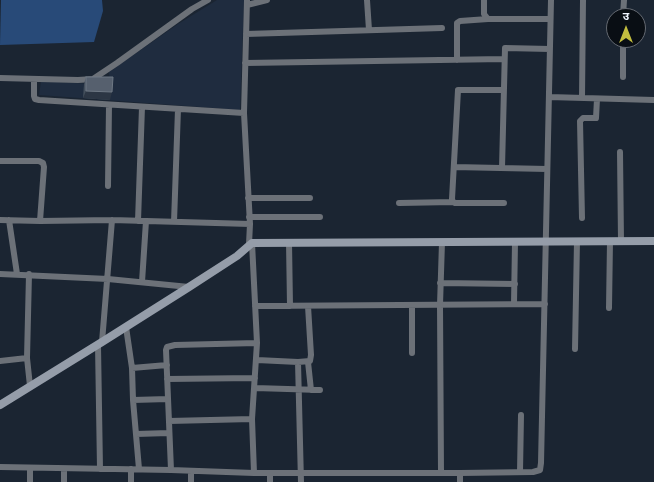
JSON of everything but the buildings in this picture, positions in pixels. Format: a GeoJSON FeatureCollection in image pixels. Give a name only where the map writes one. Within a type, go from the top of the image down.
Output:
{"type":"FeatureCollection","features":[{"type":"Feature","properties":{"kind":"street"},"geometry":{"type":"LineString","coordinates":[[0,78],[93,79],[208,0]]}},
{"type":"Feature","properties":{"kind":"street"},"geometry":{"type":"LineString","coordinates":[[254,473],[252,419],[257,343],[244,113],[245,63],[247,3],[267,0]]}},
{"type":"Feature","properties":{"kind":"street"},"geometry":{"type":"LineString","coordinates":[[367,0],[369,30]]}},
{"type":"Feature","properties":{"kind":"street"},"geometry":{"type":"LineString","coordinates":[[484,0],[484,14],[488,19]]}},
{"type":"Feature","properties":{"kind":"street"},"geometry":{"type":"LineString","coordinates":[[0,467],[64,469],[100,468],[254,473],[460,473],[538,471],[541,467],[551,0]]}},
{"type":"Feature","properties":{"kind":"street"},"geometry":{"type":"LineString","coordinates":[[582,98],[583,0]]}},
{"type":"Feature","properties":{"kind":"street"},"geometry":{"type":"LineString","coordinates":[[457,60],[457,23],[460,21],[488,19],[550,19]]}},
{"type":"Feature","properties":{"kind":"street"},"geometry":{"type":"LineString","coordinates":[[246,34],[442,28]]}},
{"type":"Feature","properties":{"kind":"street"},"geometry":{"type":"LineString","coordinates":[[502,168],[504,50],[506,48],[550,49]]}},
{"type":"Feature","properties":{"kind":"street"},"geometry":{"type":"LineString","coordinates":[[623,48],[623,78]]}},
{"type":"Feature","properties":{"kind":"street"},"geometry":{"type":"LineString","coordinates":[[245,63],[504,59]]}},
{"type":"Feature","properties":{"kind":"street"},"geometry":{"type":"LineString","coordinates":[[34,79],[35,99],[244,113]]}},
{"type":"Feature","properties":{"kind":"street"},"geometry":{"type":"LineString","coordinates":[[453,202],[458,90],[504,90]]}},
{"type":"Feature","properties":{"kind":"street"},"geometry":{"type":"LineString","coordinates":[[549,97],[654,100]]}},
{"type":"Feature","properties":{"kind":"street"},"geometry":{"type":"LineString","coordinates":[[582,218],[580,121],[584,118],[596,118],[597,99]]}},
{"type":"Feature","properties":{"kind":"street"},"geometry":{"type":"LineString","coordinates":[[108,186],[109,104]]}},
{"type":"Feature","properties":{"kind":"street"},"geometry":{"type":"LineString","coordinates":[[138,221],[142,107]]}},
{"type":"Feature","properties":{"kind":"street"},"geometry":{"type":"LineString","coordinates":[[174,222],[178,109]]}},
{"type":"Feature","properties":{"kind":"street"},"geometry":{"type":"LineString","coordinates":[[620,152],[621,241]]}},
{"type":"Feature","properties":{"kind":"street"},"geometry":{"type":"LineString","coordinates":[[0,161],[33,161],[43,163],[44,167],[40,221]]}},
{"type":"Feature","properties":{"kind":"street"},"geometry":{"type":"LineString","coordinates":[[454,167],[547,169]]}},
{"type":"Feature","properties":{"kind":"street"},"geometry":{"type":"LineString","coordinates":[[248,198],[310,198]]}},
{"type":"Feature","properties":{"kind":"street"},"geometry":{"type":"LineString","coordinates":[[400,203],[504,203]]}},
{"type":"Feature","properties":{"kind":"street"},"geometry":{"type":"LineString","coordinates":[[0,220],[112,220],[174,222],[320,217]]}},
{"type":"Feature","properties":{"kind":"street"},"geometry":{"type":"LineString","coordinates":[[9,220],[17,274]]}},
{"type":"Feature","properties":{"kind":"street"},"geometry":{"type":"LineString","coordinates":[[100,468],[100,344],[108,279],[112,220]]}},
{"type":"Feature","properties":{"kind":"street"},"geometry":{"type":"LineString","coordinates":[[142,282],[146,221]]}},
{"type":"Feature","properties":{"kind":"street"},"geometry":{"type":"LineString","coordinates":[[575,349],[577,241]]}},
{"type":"Feature","properties":{"kind":"street"},"geometry":{"type":"LineString","coordinates":[[609,308],[610,241]]}},
{"type":"Feature","properties":{"kind":"street"},"geometry":{"type":"LineString","coordinates":[[0,405],[100,344],[189,287],[244,251],[251,243],[654,241]]}},
{"type":"Feature","properties":{"kind":"street"},"geometry":{"type":"LineString","coordinates":[[289,242],[290,306]]}},
{"type":"Feature","properties":{"kind":"street"},"geometry":{"type":"LineString","coordinates":[[441,473],[440,283],[442,242]]}},
{"type":"Feature","properties":{"kind":"street"},"geometry":{"type":"LineString","coordinates":[[514,304],[516,242]]}},
{"type":"Feature","properties":{"kind":"street"},"geometry":{"type":"LineString","coordinates":[[0,274],[29,274],[108,279],[189,287]]}},
{"type":"Feature","properties":{"kind":"street"},"geometry":{"type":"LineString","coordinates":[[29,274],[27,358],[30,386]]}},
{"type":"Feature","properties":{"kind":"street"},"geometry":{"type":"LineString","coordinates":[[440,283],[515,284]]}},
{"type":"Feature","properties":{"kind":"street"},"geometry":{"type":"LineString","coordinates":[[255,306],[545,304]]}},
{"type":"Feature","properties":{"kind":"street"},"geometry":{"type":"LineString","coordinates":[[412,305],[412,353]]}},
{"type":"Feature","properties":{"kind":"street"},"geometry":{"type":"LineString","coordinates":[[308,306],[311,359],[308,362],[311,390]]}},
{"type":"Feature","properties":{"kind":"street"},"geometry":{"type":"LineString","coordinates":[[126,327],[132,368],[133,400],[139,469]]}},
{"type":"Feature","properties":{"kind":"street"},"geometry":{"type":"LineString","coordinates":[[171,470],[167,347],[170,345],[257,343]]}},
{"type":"Feature","properties":{"kind":"street"},"geometry":{"type":"LineString","coordinates":[[0,362],[27,358]]}},
{"type":"Feature","properties":{"kind":"street"},"geometry":{"type":"LineString","coordinates":[[257,360],[308,362]]}},
{"type":"Feature","properties":{"kind":"street"},"geometry":{"type":"LineString","coordinates":[[298,362],[301,482]]}},
{"type":"Feature","properties":{"kind":"street"},"geometry":{"type":"LineString","coordinates":[[132,368],[167,365]]}},
{"type":"Feature","properties":{"kind":"street"},"geometry":{"type":"LineString","coordinates":[[167,379],[255,378]]}},
{"type":"Feature","properties":{"kind":"street"},"geometry":{"type":"LineString","coordinates":[[255,388],[320,390]]}},
{"type":"Feature","properties":{"kind":"street"},"geometry":{"type":"LineString","coordinates":[[133,400],[168,399]]}},
{"type":"Feature","properties":{"kind":"street"},"geometry":{"type":"LineString","coordinates":[[520,472],[521,415]]}},
{"type":"Feature","properties":{"kind":"street"},"geometry":{"type":"LineString","coordinates":[[169,421],[252,419]]}},
{"type":"Feature","properties":{"kind":"street"},"geometry":{"type":"LineString","coordinates":[[136,434],[169,433]]}},
{"type":"Feature","properties":{"kind":"street"},"geometry":{"type":"LineString","coordinates":[[30,468],[30,482]]}},
{"type":"Feature","properties":{"kind":"street"},"geometry":{"type":"LineString","coordinates":[[64,469],[64,482]]}},
{"type":"Feature","properties":{"kind":"street"},"geometry":{"type":"LineString","coordinates":[[131,469],[131,482]]}},
{"type":"Feature","properties":{"kind":"street"},"geometry":{"type":"LineString","coordinates":[[191,471],[191,482]]}},
{"type":"Feature","properties":{"kind":"street"},"geometry":{"type":"LineString","coordinates":[[270,473],[270,482]]}},
{"type":"Feature","properties":{"kind":"street"},"geometry":{"type":"LineString","coordinates":[[460,473],[460,482]]}},
{"type":"Feature","properties":{"kind":"shaded area"},"geometry":{"type":"Polygon","coordinates":[[[1,0],[102,0],[103,11],[94,42],[0,45],[1,0]]]}},
{"type":"Feature","properties":{"kind":"shaded area"},"geometry":{"type":"Polygon","coordinates":[[[217,0],[244,0],[240,110],[39,95],[41,81],[110,85],[109,72],[178,24],[217,0]]]}}]}
